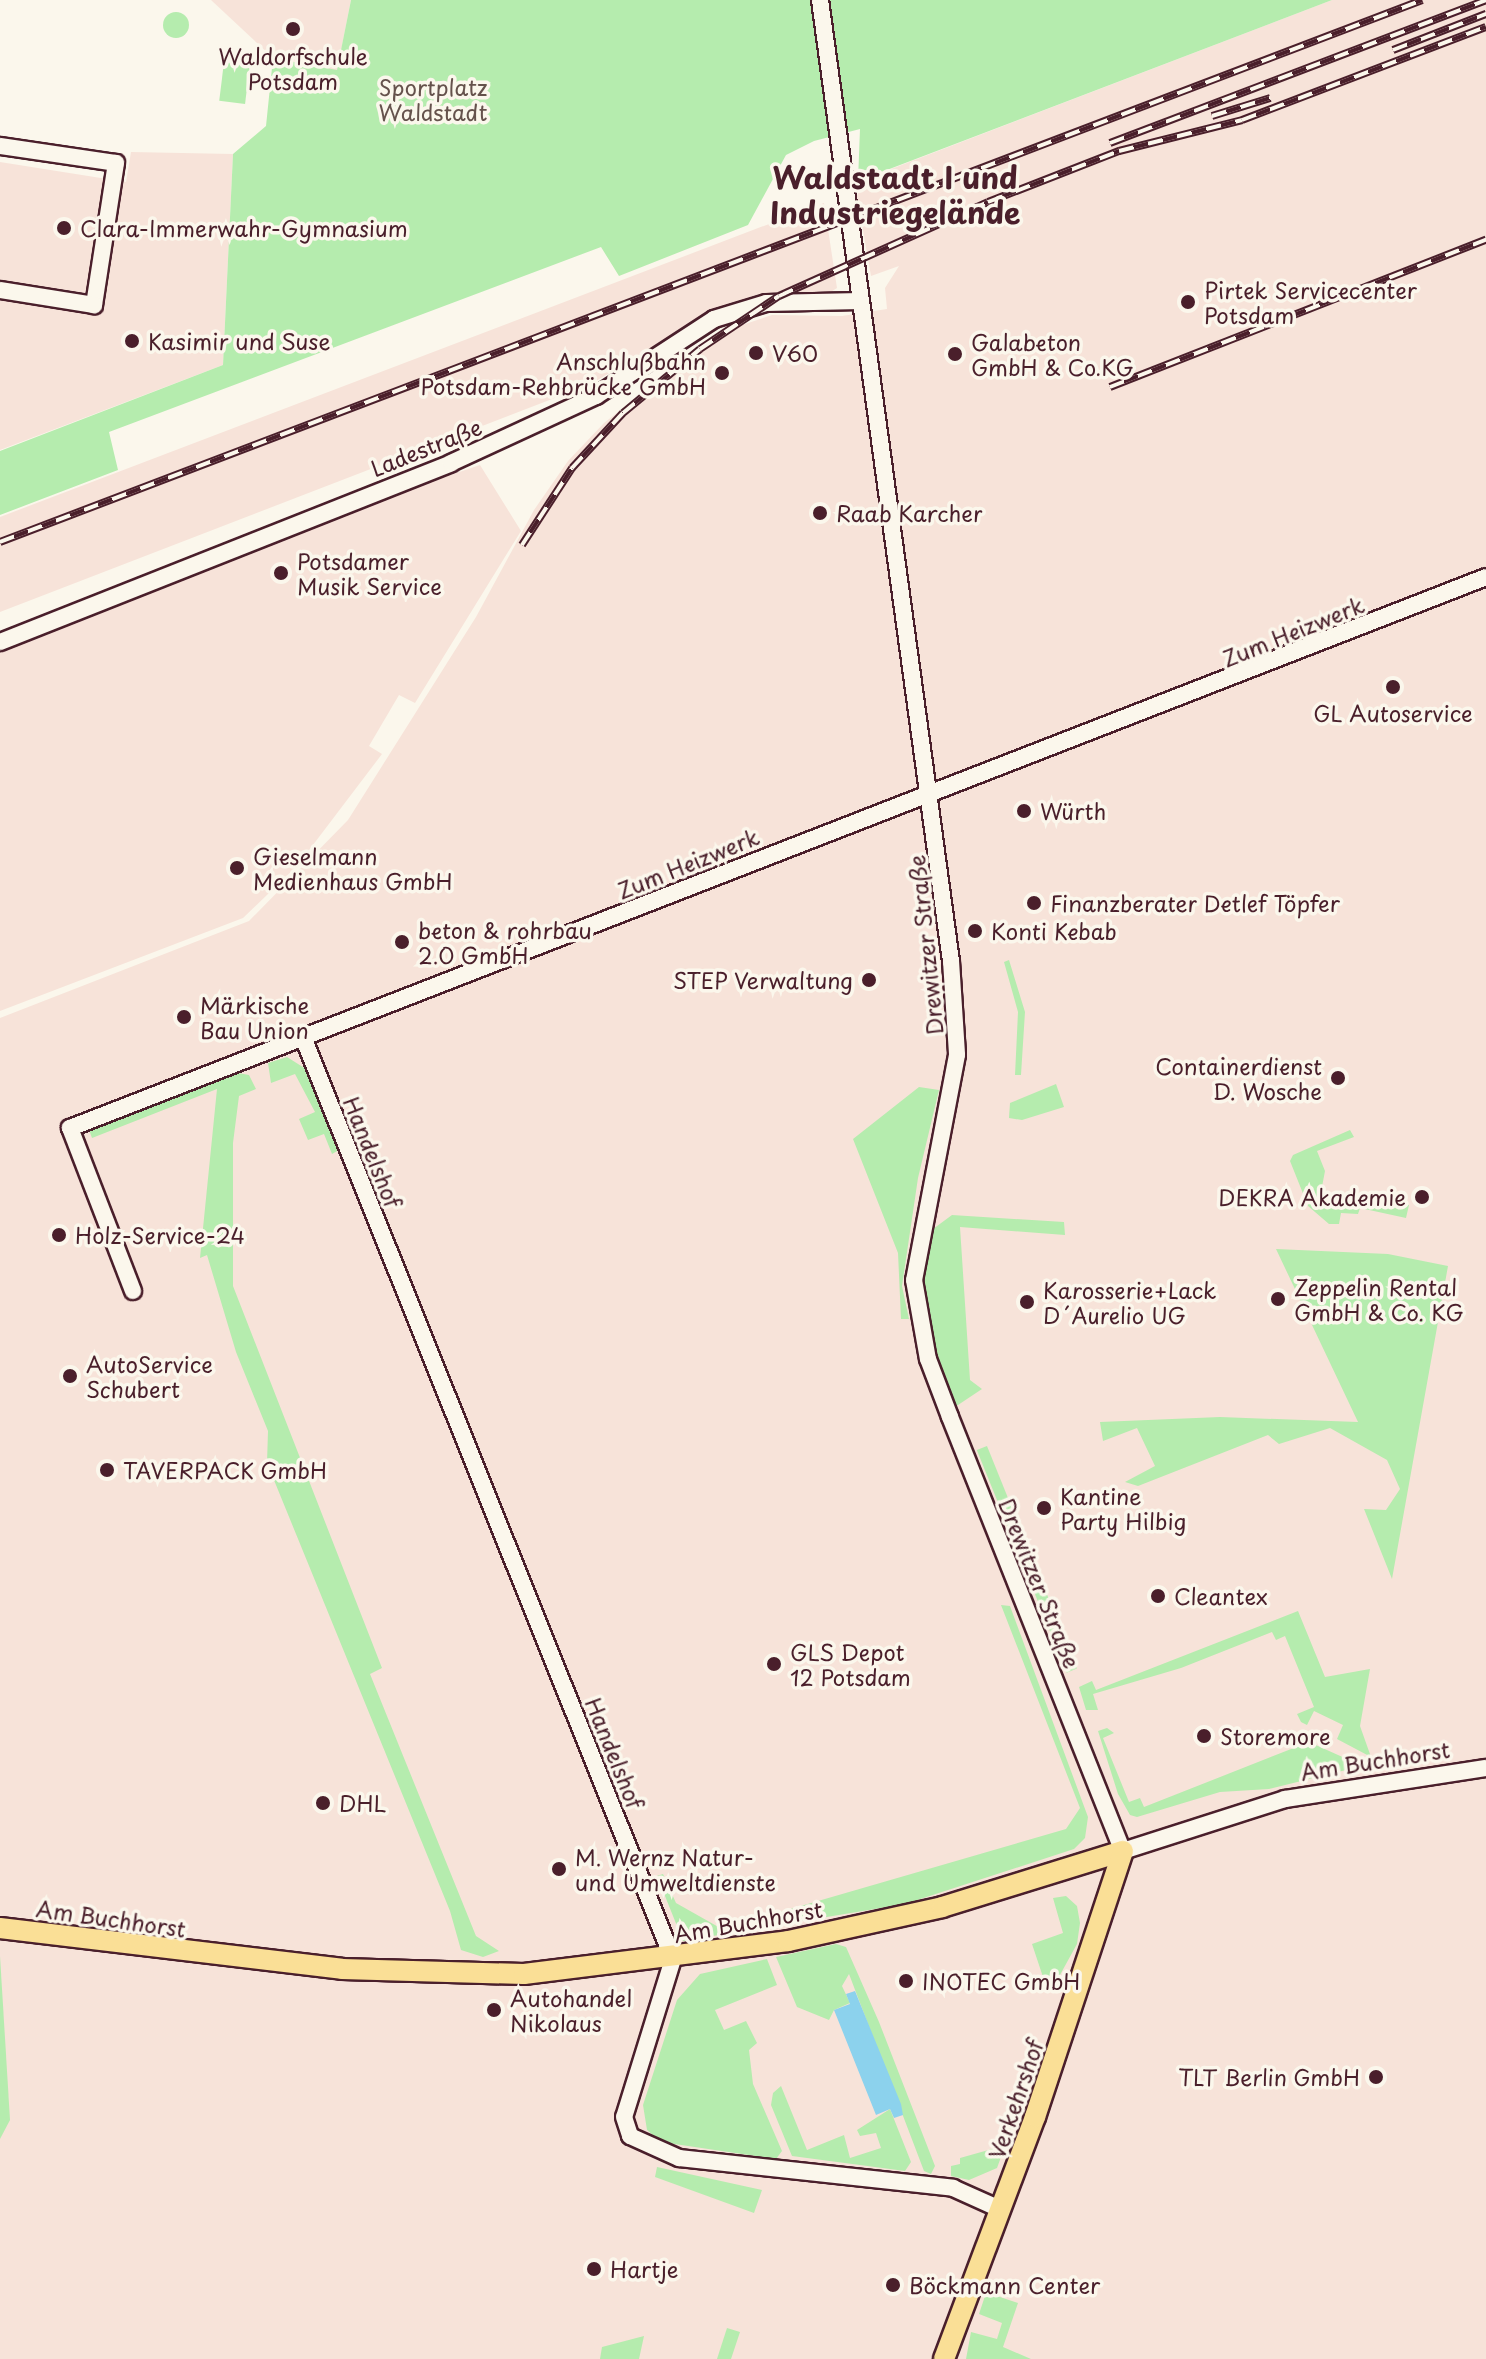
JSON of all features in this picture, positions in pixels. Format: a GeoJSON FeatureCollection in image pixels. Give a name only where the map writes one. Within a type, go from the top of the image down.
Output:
{"type":"FeatureCollection","features":[{"type":"Feature","properties":{"kind":"main road","name":"Am Buchhorst"},"geometry":{"type":"LineString","coordinates":[[0,1928],[177,1952],[417,1973],[524,1974],[673,1959],[788,1941],[942,1907],[1123,1851]]}},
{"type":"Feature","properties":{"kind":"main road","name":"Verkehrshof"},"geometry":{"type":"LineString","coordinates":[[944,2359],[1000,2209],[1123,1851]]}},
{"type":"Feature","properties":{"kind":"street","name":"Drewitzer Straße"},"geometry":{"type":"LineString","coordinates":[[820,0],[951,961],[957,1055],[914,1280],[928,1359],[1123,1851]]}},
{"type":"Feature","properties":{"kind":"street"},"geometry":{"type":"LineString","coordinates":[[0,146],[116,163],[94,305],[0,290]]}},
{"type":"Feature","properties":{"kind":"street","name":"Ladestraße"},"geometry":{"type":"LineString","coordinates":[[0,642],[451,463],[596,396],[714,319],[766,303],[861,301]]}},
{"type":"Feature","properties":{"kind":"street","name":"Zum Heizwerk"},"geometry":{"type":"LineString","coordinates":[[133,1291],[70,1128],[1486,577]]}},
{"type":"Feature","properties":{"kind":"street","name":"Handelshof"},"geometry":{"type":"LineString","coordinates":[[303,1037],[673,1959]]}},
{"type":"Feature","properties":{"kind":"street","name":"Am Buchhorst"},"geometry":{"type":"LineString","coordinates":[[1123,1851],[1285,1799],[1486,1768]]}},
{"type":"Feature","properties":{"kind":"street"},"geometry":{"type":"LineString","coordinates":[[673,1959],[624,2117],[630,2136],[679,2158],[953,2188],[1000,2209]]}},
{"type":"Feature","properties":{"kind":"shaded area","name":"Waldorfschule Potsdam"},"geometry":{"type":"Polygon","coordinates":[[[211,0],[351,0],[337,71],[273,58],[211,0]]]}},
{"type":"Feature","properties":{"kind":"shaded area"},"geometry":{"type":"Polygon","coordinates":[[[1332,0],[1486,0],[1486,2359],[0,2359],[0,1018],[249,921],[348,820],[476,617],[534,510],[568,461],[604,423],[718,333],[772,315],[842,316],[887,309],[885,288],[899,266],[871,276],[857,196],[865,179],[1332,0]]]}},
{"type":"Feature","properties":{"kind":"shaded area"},"geometry":{"type":"Polygon","coordinates":[[[131,152],[233,154],[223,365],[0,450],[0,162],[126,182],[131,152]]]}},
{"type":"Feature","properties":{"kind":"shaded area"},"geometry":{"type":"Polygon","coordinates":[[[824,203],[837,288],[829,293],[759,294],[718,308],[591,384],[0,612],[0,517],[824,203]]]}},
{"type":"Feature","properties":{"kind":"shaded area"},"geometry":{"type":"Polygon","coordinates":[[[480,465],[521,531],[415,703],[399,695],[369,746],[382,754],[297,866],[243,918],[0,1011],[0,648],[359,506],[480,465]]]}},
{"type":"Feature","properties":{"kind":"green space","name":"Sportplatz Waldstadt"},"geometry":{"type":"Polygon","coordinates":[[[351,0],[1332,0],[858,181],[860,129],[814,141],[786,155],[748,225],[619,276],[601,247],[109,432],[118,470],[0,515],[0,451],[223,365],[233,154],[266,126],[273,58],[337,70],[351,0]]]}},
{"type":"Feature","properties":{"kind":"green space"},"geometry":{"type":"Polygon","coordinates":[[[176,12],[185,16],[189,25],[185,34],[176,38],[167,34],[163,25],[167,16],[176,12]]]}},
{"type":"Feature","properties":{"kind":"green space"},"geometry":{"type":"Polygon","coordinates":[[[224,62],[250,65],[245,104],[219,101],[224,62]]]}},
{"type":"Feature","properties":{"kind":"green space"},"geometry":{"type":"Polygon","coordinates":[[[1009,960],[1025,1012],[1021,1075],[1015,1075],[1018,1012],[1004,962],[1009,960]]]}},
{"type":"Feature","properties":{"kind":"green space"},"geometry":{"type":"Polygon","coordinates":[[[287,1057],[306,1069],[339,1150],[332,1154],[324,1134],[308,1140],[299,1119],[315,1112],[295,1074],[271,1083],[268,1063],[287,1057]]]}},
{"type":"Feature","properties":{"kind":"green space"},"geometry":{"type":"Polygon","coordinates":[[[227,1071],[249,1075],[256,1089],[239,1096],[233,1143],[233,1286],[382,1668],[370,1674],[476,1936],[499,1951],[483,1957],[461,1950],[450,1911],[267,1463],[268,1431],[236,1352],[207,1255],[200,1258],[217,1089],[92,1138],[88,1127],[227,1071]]]}},
{"type":"Feature","properties":{"kind":"green space"},"geometry":{"type":"Polygon","coordinates":[[[1056,1084],[1064,1107],[1022,1120],[1009,1118],[1010,1103],[1056,1084]]]}},
{"type":"Feature","properties":{"kind":"green space"},"geometry":{"type":"Polygon","coordinates":[[[919,1087],[939,1090],[918,1178],[902,1286],[909,1319],[901,1319],[898,1253],[853,1139],[919,1087]]]}},
{"type":"Feature","properties":{"kind":"green space"},"geometry":{"type":"Polygon","coordinates":[[[1350,1130],[1354,1137],[1317,1151],[1325,1171],[1321,1192],[1333,1194],[1339,1208],[1364,1196],[1409,1205],[1406,1218],[1360,1208],[1358,1214],[1341,1213],[1339,1224],[1329,1224],[1308,1206],[1290,1161],[1293,1155],[1350,1130]]]}},
{"type":"Feature","properties":{"kind":"green space"},"geometry":{"type":"Polygon","coordinates":[[[952,1215],[1064,1222],[1065,1235],[960,1227],[970,1380],[982,1389],[952,1409],[935,1356],[921,1280],[933,1229],[952,1215]]]}},
{"type":"Feature","properties":{"kind":"green space"},"geometry":{"type":"Polygon","coordinates":[[[1276,1249],[1388,1254],[1448,1266],[1392,1579],[1364,1509],[1386,1510],[1400,1489],[1387,1460],[1330,1428],[1279,1444],[1268,1435],[1138,1486],[1125,1482],[1155,1466],[1137,1428],[1103,1441],[1100,1422],[1220,1417],[1358,1422],[1276,1249]]]}},
{"type":"Feature","properties":{"kind":"green space"},"geometry":{"type":"Polygon","coordinates":[[[987,1446],[1077,1669],[1067,1673],[977,1450],[987,1446]]]}},
{"type":"Feature","properties":{"kind":"green space"},"geometry":{"type":"Polygon","coordinates":[[[1001,1605],[1010,1606],[1088,1817],[1085,1838],[1074,1849],[905,1904],[683,1941],[657,1876],[663,1874],[676,1903],[722,1929],[1066,1829],[1080,1808],[1001,1605]]]}},
{"type":"Feature","properties":{"kind":"green space"},"geometry":{"type":"Polygon","coordinates":[[[1298,1611],[1325,1677],[1370,1669],[1360,1726],[1371,1757],[1337,1739],[1343,1725],[1314,1711],[1307,1725],[1301,1722],[1297,1714],[1314,1707],[1285,1636],[1276,1640],[1272,1632],[1181,1668],[1093,1694],[1098,1710],[1086,1710],[1079,1687],[1092,1681],[1096,1690],[1298,1611]]]}},
{"type":"Feature","properties":{"kind":"green space"},"geometry":{"type":"Polygon","coordinates":[[[1107,1728],[1114,1733],[1103,1738],[1129,1802],[1140,1798],[1144,1807],[1309,1742],[1347,1759],[1350,1769],[1269,1789],[1220,1792],[1137,1817],[1130,1815],[1118,1794],[1098,1731],[1107,1728]]]}},
{"type":"Feature","properties":{"kind":"green space"},"geometry":{"type":"Polygon","coordinates":[[[1066,1896],[1077,1906],[1080,1923],[1077,1944],[1055,1984],[1046,1986],[1032,1944],[1063,1933],[1053,1898],[1066,1896]]]}},
{"type":"Feature","properties":{"kind":"green space"},"geometry":{"type":"Polygon","coordinates":[[[836,1944],[846,1947],[879,2022],[935,2166],[931,2174],[924,2171],[849,1974],[842,1986],[850,2003],[834,2010],[829,2020],[797,2007],[776,1957],[836,1944]]]}},
{"type":"Feature","properties":{"kind":"green space"},"geometry":{"type":"Polygon","coordinates":[[[0,1956],[10,2120],[0,2139],[0,1956]]]}},
{"type":"Feature","properties":{"kind":"green space"},"geometry":{"type":"Polygon","coordinates":[[[767,1959],[777,1985],[715,2010],[724,2030],[746,2021],[757,2043],[749,2050],[753,2084],[782,2151],[776,2159],[661,2142],[647,2130],[643,2105],[677,2000],[700,1974],[767,1959]]]}},
{"type":"Feature","properties":{"kind":"green space"},"geometry":{"type":"Polygon","coordinates":[[[781,2086],[807,2150],[844,2135],[850,2158],[881,2148],[876,2133],[860,2136],[857,2130],[890,2109],[911,2162],[905,2171],[792,2156],[771,2105],[773,2093],[781,2086]]]}},
{"type":"Feature","properties":{"kind":"green space"},"geometry":{"type":"Polygon","coordinates":[[[1013,2124],[997,2168],[969,2180],[951,2176],[951,2166],[960,2164],[960,2158],[992,2149],[991,2143],[1002,2139],[1006,2125],[1013,2124]]]}},
{"type":"Feature","properties":{"kind":"green space"},"geometry":{"type":"Polygon","coordinates":[[[657,2167],[762,2190],[754,2213],[655,2177],[657,2167]]]}},
{"type":"Feature","properties":{"kind":"green space"},"geometry":{"type":"Polygon","coordinates":[[[990,2281],[995,2283],[991,2294],[1018,2303],[1003,2347],[1031,2359],[966,2359],[971,2332],[997,2339],[1002,2323],[979,2314],[990,2281]]]}},
{"type":"Feature","properties":{"kind":"green space"},"geometry":{"type":"Polygon","coordinates":[[[727,2328],[740,2332],[731,2359],[717,2359],[727,2328]]]}},
{"type":"Feature","properties":{"kind":"green space"},"geometry":{"type":"Polygon","coordinates":[[[644,2336],[639,2359],[600,2359],[602,2347],[644,2336]]]}},
{"type":"Feature","properties":{"kind":"water"},"geometry":{"type":"Polygon","coordinates":[[[855,1991],[903,2115],[894,2118],[890,2109],[876,2115],[834,2010],[850,2004],[846,1994],[855,1991]]]}},
{"type":"Feature","properties":{"kind":"railway"},"geometry":{"type":"LineString","coordinates":[[0,542],[1422,0]]}},
{"type":"Feature","properties":{"kind":"railway"},"geometry":{"type":"LineString","coordinates":[[1110,143],[1486,0]]}},
{"type":"Feature","properties":{"kind":"railway"},"geometry":{"type":"LineString","coordinates":[[1393,50],[1486,14]]}},
{"type":"Feature","properties":{"kind":"railway"},"geometry":{"type":"LineString","coordinates":[[522,545],[572,468],[623,413],[700,349],[779,296],[988,202],[1119,151],[1242,120],[1486,27]]}},
{"type":"Feature","properties":{"kind":"railway"},"geometry":{"type":"LineString","coordinates":[[1212,116],[1270,98]]}},
{"type":"Feature","properties":{"kind":"railway"},"geometry":{"type":"LineString","coordinates":[[1110,387],[1486,240]]}},
{"type":"Feature","properties":{"kind":"place","name":"Waldorfschule Potsdam"},"geometry":{"type":"Point","coordinates":[293,29]}},
{"type":"Feature","properties":{"kind":"place","name":"Clara-Immerwahr-Gymnasium"},"geometry":{"type":"Point","coordinates":[64,228]}},
{"type":"Feature","properties":{"kind":"place","name":"Pirtek Servicecenter Potsdam"},"geometry":{"type":"Point","coordinates":[1188,302]}},
{"type":"Feature","properties":{"kind":"place","name":"Kasimir und Suse"},"geometry":{"type":"Point","coordinates":[132,341]}},
{"type":"Feature","properties":{"kind":"place","name":"V60"},"geometry":{"type":"Point","coordinates":[756,353]}},
{"type":"Feature","properties":{"kind":"place","name":"Galabeton GmbH & Co.KG"},"geometry":{"type":"Point","coordinates":[955,354]}},
{"type":"Feature","properties":{"kind":"place","name":"Anschlußbahn Potsdam-Rehbrücke GmbH"},"geometry":{"type":"Point","coordinates":[722,373]}},
{"type":"Feature","properties":{"kind":"place","name":"Raab Karcher"},"geometry":{"type":"Point","coordinates":[820,513]}},
{"type":"Feature","properties":{"kind":"place","name":"Potsdamer Musik Service"},"geometry":{"type":"Point","coordinates":[281,573]}},
{"type":"Feature","properties":{"kind":"place","name":"GL Autoservice"},"geometry":{"type":"Point","coordinates":[1393,687]}},
{"type":"Feature","properties":{"kind":"place","name":"Würth"},"geometry":{"type":"Point","coordinates":[1024,811]}},
{"type":"Feature","properties":{"kind":"place","name":"Gieselmann Medienhaus GmbH"},"geometry":{"type":"Point","coordinates":[237,868]}},
{"type":"Feature","properties":{"kind":"place","name":"Finanzberater Detlef Töpfer"},"geometry":{"type":"Point","coordinates":[1034,903]}},
{"type":"Feature","properties":{"kind":"place","name":"Konti Kebab"},"geometry":{"type":"Point","coordinates":[975,931]}},
{"type":"Feature","properties":{"kind":"place","name":"beton & rohrbau 2.0 GmbH"},"geometry":{"type":"Point","coordinates":[402,942]}},
{"type":"Feature","properties":{"kind":"place","name":"STEP Verwaltung"},"geometry":{"type":"Point","coordinates":[869,980]}},
{"type":"Feature","properties":{"kind":"place","name":"Märkische Bau Union"},"geometry":{"type":"Point","coordinates":[184,1017]}},
{"type":"Feature","properties":{"kind":"place","name":"Containerdienst D. Wosche"},"geometry":{"type":"Point","coordinates":[1338,1078]}},
{"type":"Feature","properties":{"kind":"place","name":"DEKRA Akademie"},"geometry":{"type":"Point","coordinates":[1422,1197]}},
{"type":"Feature","properties":{"kind":"place","name":"Holz-Service-24"},"geometry":{"type":"Point","coordinates":[59,1235]}},
{"type":"Feature","properties":{"kind":"place","name":"Zeppelin Rental GmbH & Co. KG"},"geometry":{"type":"Point","coordinates":[1278,1299]}},
{"type":"Feature","properties":{"kind":"place","name":"Karosserie+Lack D´Aurelio UG"},"geometry":{"type":"Point","coordinates":[1027,1302]}},
{"type":"Feature","properties":{"kind":"place","name":"AutoService Schubert"},"geometry":{"type":"Point","coordinates":[70,1376]}},
{"type":"Feature","properties":{"kind":"place","name":"TAVERPACK GmbH"},"geometry":{"type":"Point","coordinates":[107,1470]}},
{"type":"Feature","properties":{"kind":"place","name":"Kantine Party Hilbig"},"geometry":{"type":"Point","coordinates":[1044,1508]}},
{"type":"Feature","properties":{"kind":"place","name":"Cleantex"},"geometry":{"type":"Point","coordinates":[1158,1596]}},
{"type":"Feature","properties":{"kind":"place","name":"GLS Depot 12 Potsdam"},"geometry":{"type":"Point","coordinates":[774,1664]}},
{"type":"Feature","properties":{"kind":"place","name":"Storemore"},"geometry":{"type":"Point","coordinates":[1204,1736]}},
{"type":"Feature","properties":{"kind":"place","name":"DHL"},"geometry":{"type":"Point","coordinates":[323,1803]}},
{"type":"Feature","properties":{"kind":"place","name":"M. Wernz Natur- und Umweltdienste"},"geometry":{"type":"Point","coordinates":[559,1869]}},
{"type":"Feature","properties":{"kind":"place","name":"INOTEC GmbH"},"geometry":{"type":"Point","coordinates":[906,1981]}},
{"type":"Feature","properties":{"kind":"place","name":"Autohandel Nikolaus"},"geometry":{"type":"Point","coordinates":[494,2010]}},
{"type":"Feature","properties":{"kind":"place","name":"TLT Berlin GmbH"},"geometry":{"type":"Point","coordinates":[1376,2077]}},
{"type":"Feature","properties":{"kind":"place","name":"Hartje"},"geometry":{"type":"Point","coordinates":[594,2269]}},
{"type":"Feature","properties":{"kind":"place","name":"Böckmann Center"},"geometry":{"type":"Point","coordinates":[893,2285]}},
{"type":"Feature","properties":{"kind":"district","name":"Waldstadt I und Industriegelände"},"geometry":{"type":"Point","coordinates":[895,194]}}]}
